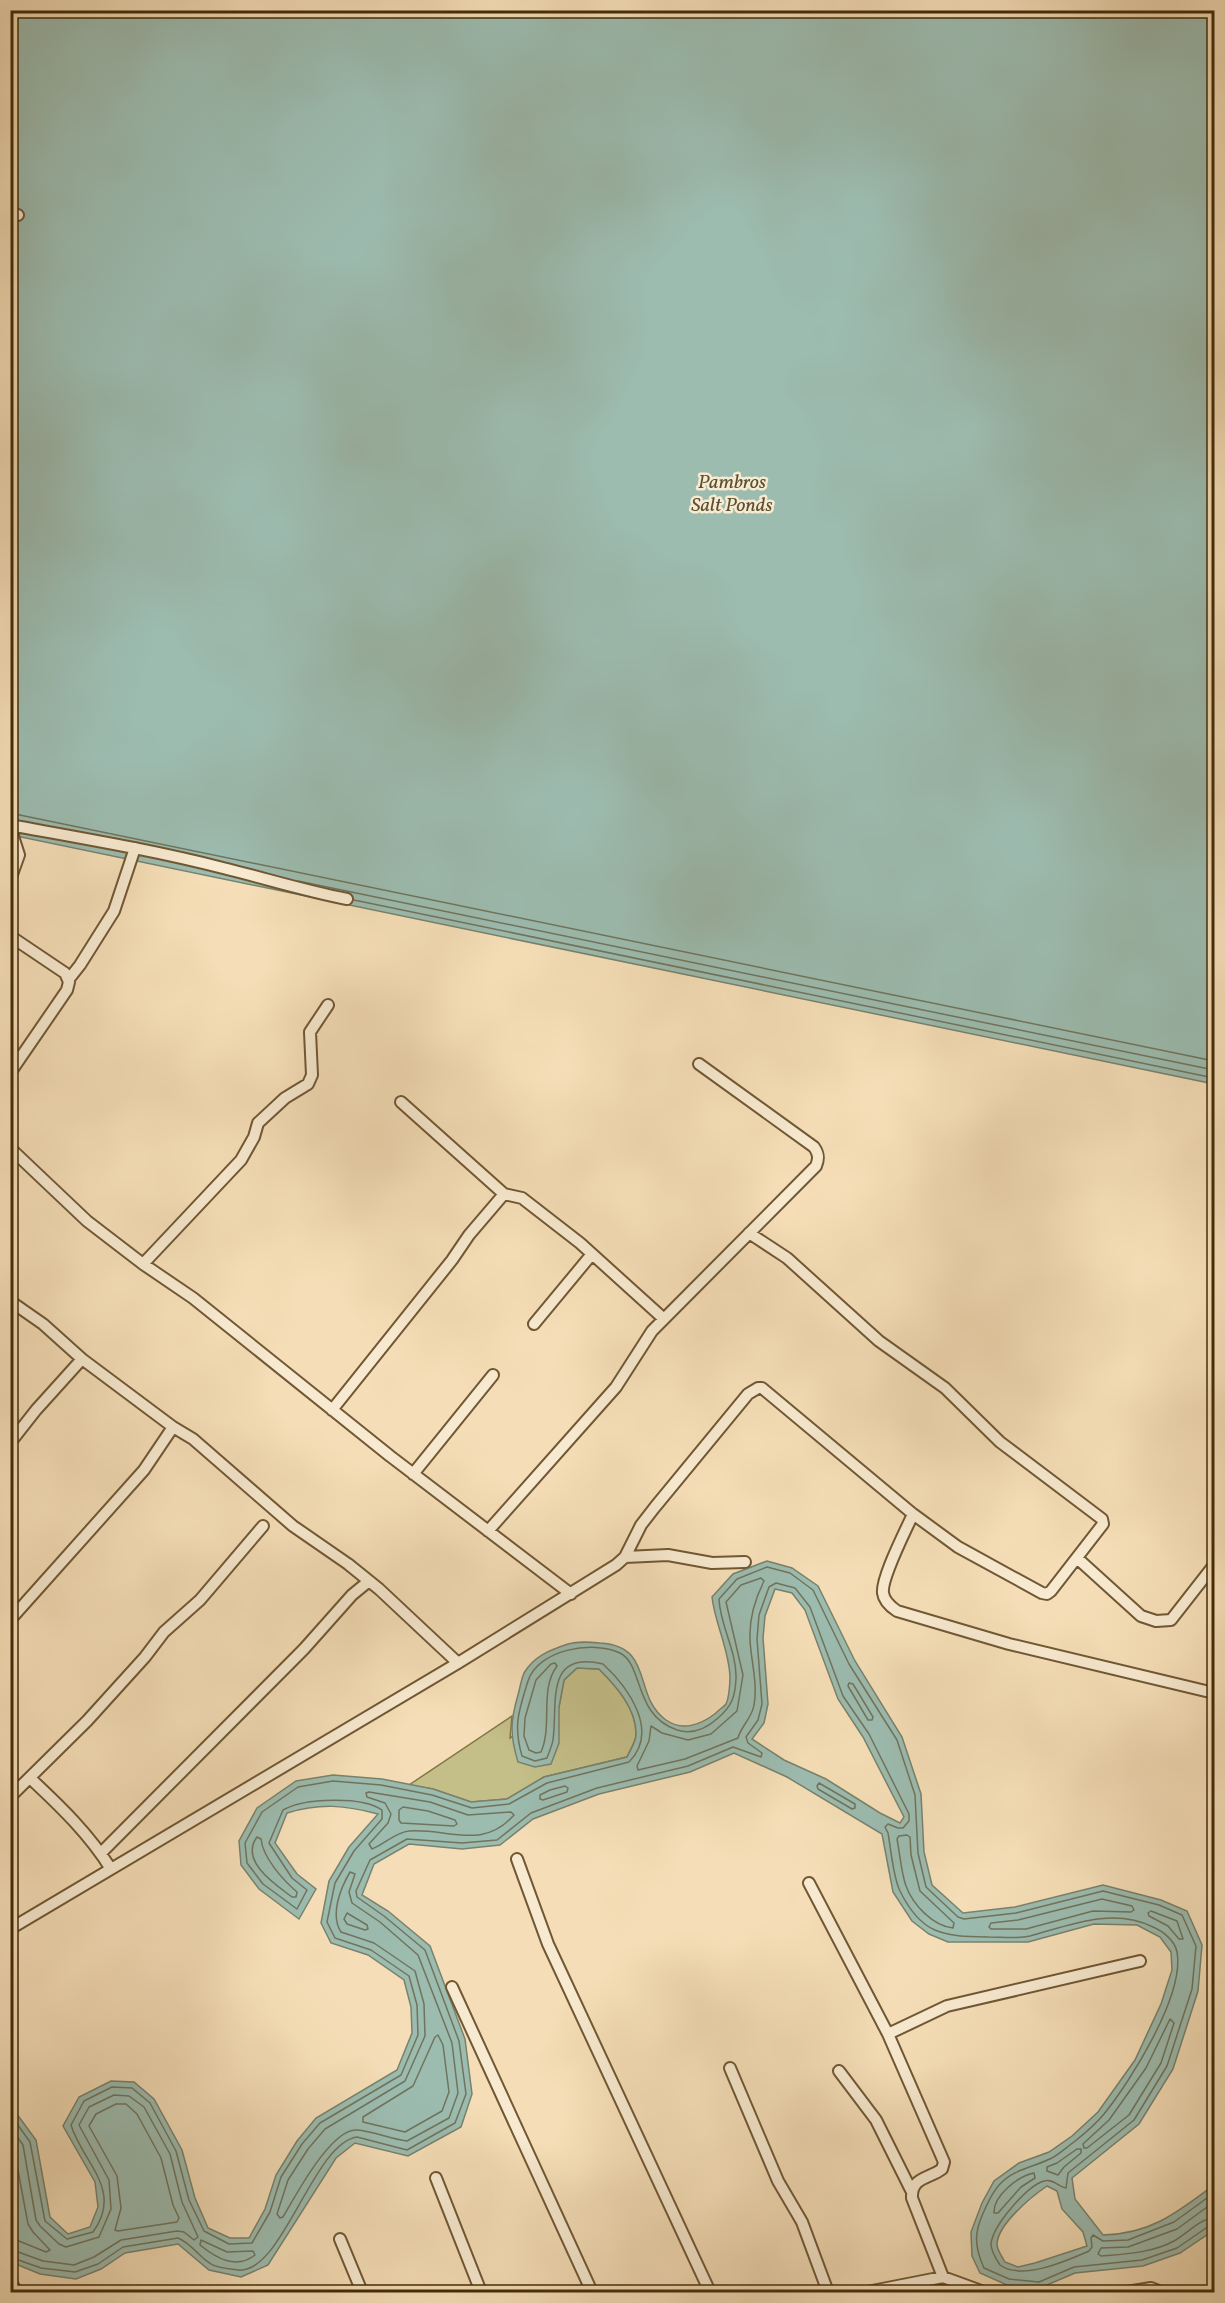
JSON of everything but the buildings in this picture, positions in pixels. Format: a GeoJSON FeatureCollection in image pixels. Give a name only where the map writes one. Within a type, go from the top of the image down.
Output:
{"type":"FeatureCollection","features":[{"type":"Feature","properties":{"kind":"street"},"geometry":{"type":"LineString","coordinates":[[10,880],[19,855],[10,826],[135,848],[223,868],[306,892],[347,899]]}},
{"type":"Feature","properties":{"kind":"street"},"geometry":{"type":"LineString","coordinates":[[10,1073],[67,990],[69,979],[114,911],[135,848]]}},
{"type":"Feature","properties":{"kind":"street"},"geometry":{"type":"LineString","coordinates":[[10,936],[65,973],[69,979]]}},
{"type":"Feature","properties":{"kind":"street"},"geometry":{"type":"LineString","coordinates":[[143,1264],[241,1160],[254,1137],[258,1123],[285,1098],[308,1084],[312,1075],[310,1032],[328,1005]]}},
{"type":"Feature","properties":{"kind":"street"},"geometry":{"type":"LineString","coordinates":[[488,1531],[616,1387],[652,1331],[816,1166],[818,1152],[814,1147],[699,1064]]}},
{"type":"Feature","properties":{"kind":"street"},"geometry":{"type":"LineString","coordinates":[[401,1102],[504,1194],[522,1198],[592,1254],[664,1319]]}},
{"type":"Feature","properties":{"kind":"street"},"geometry":{"type":"LineString","coordinates":[[10,1148],[87,1221],[143,1264],[212,1312],[413,1474],[571,1594]]}},
{"type":"Feature","properties":{"kind":"street"},"geometry":{"type":"LineString","coordinates":[[332,1410],[452,1260],[469,1235],[504,1194]]}},
{"type":"Feature","properties":{"kind":"street"},"geometry":{"type":"LineString","coordinates":[[10,1929],[458,1663],[616,1565],[625,1557],[641,1525],[655,1507],[748,1395],[758,1388],[762,1388],[771,1395],[913,1514],[973,1556],[1042,1593],[1047,1594],[1051,1591],[1103,1524],[1102,1520],[1000,1442],[945,1388],[879,1341],[787,1258],[749,1233]]}},
{"type":"Feature","properties":{"kind":"street"},"geometry":{"type":"LineString","coordinates":[[534,1324],[592,1254]]}},
{"type":"Feature","properties":{"kind":"street"},"geometry":{"type":"LineString","coordinates":[[10,1301],[43,1324],[82,1359],[173,1427],[193,1439],[293,1526],[348,1564],[458,1663]]}},
{"type":"Feature","properties":{"kind":"street"},"geometry":{"type":"LineString","coordinates":[[10,1443],[82,1359]]}},
{"type":"Feature","properties":{"kind":"street"},"geometry":{"type":"LineString","coordinates":[[413,1474],[493,1375]]}},
{"type":"Feature","properties":{"kind":"street"},"geometry":{"type":"LineString","coordinates":[[10,1620],[144,1470],[173,1427]]}},
{"type":"Feature","properties":{"kind":"street"},"geometry":{"type":"LineString","coordinates":[[913,1514],[896,1552],[883,1590],[886,1601],[897,1611],[1009,1644],[1215,1693]]}},
{"type":"Feature","properties":{"kind":"street"},"geometry":{"type":"LineString","coordinates":[[10,1797],[31,1779],[135,1669],[164,1632],[200,1600],[263,1526]]}},
{"type":"Feature","properties":{"kind":"street"},"geometry":{"type":"LineString","coordinates":[[625,1557],[668,1555],[712,1563],[745,1562]]}},
{"type":"Feature","properties":{"kind":"street"},"geometry":{"type":"LineString","coordinates":[[1077,1558],[1141,1616],[1156,1621],[1171,1620],[1215,1565]]}},
{"type":"Feature","properties":{"kind":"street"},"geometry":{"type":"LineString","coordinates":[[101,1853],[304,1648],[352,1595],[369,1581]]}},
{"type":"Feature","properties":{"kind":"street"},"geometry":{"type":"LineString","coordinates":[[31,1779],[80,1826],[111,1869]]}},
{"type":"Feature","properties":{"kind":"street"},"geometry":{"type":"LineString","coordinates":[[517,1858],[548,1944],[710,2292]]}},
{"type":"Feature","properties":{"kind":"street"},"geometry":{"type":"LineString","coordinates":[[809,1883],[888,2034],[944,2162],[942,2169],[915,2183],[911,2190]]}},
{"type":"Feature","properties":{"kind":"street"},"geometry":{"type":"LineString","coordinates":[[888,2034],[947,2006],[1140,1961]]}},
{"type":"Feature","properties":{"kind":"street"},"geometry":{"type":"LineString","coordinates":[[452,1987],[592,2292]]}},
{"type":"Feature","properties":{"kind":"street"},"geometry":{"type":"LineString","coordinates":[[730,2068],[778,2181],[802,2222],[828,2292]]}},
{"type":"Feature","properties":{"kind":"street"},"geometry":{"type":"LineString","coordinates":[[839,2071],[876,2120],[911,2190],[912,2198],[943,2277]]}},
{"type":"Feature","properties":{"kind":"street"},"geometry":{"type":"LineString","coordinates":[[436,2178],[481,2292]]}},
{"type":"Feature","properties":{"kind":"street"},"geometry":{"type":"LineString","coordinates":[[340,2239],[362,2292]]}},
{"type":"Feature","properties":{"kind":"street"},"geometry":{"type":"LineString","coordinates":[[867,2292],[943,2277],[984,2292]]}},
{"type":"Feature","properties":{"kind":"street"},"geometry":{"type":"LineString","coordinates":[[10,2281],[17,2292]]}},
{"type":"Feature","properties":{"kind":"street"},"geometry":{"type":"LineString","coordinates":[[922,2281],[926,2292]]}},
{"type":"Feature","properties":{"kind":"street"},"geometry":{"type":"LineString","coordinates":[[1127,2292],[1151,2288],[1161,2292]]}},
{"type":"Feature","properties":{"kind":"shaded area"},"geometry":{"type":"Polygon","coordinates":[[[577,1668],[599,1669],[618,1690],[629,1707],[636,1735],[627,1757],[544,1777],[507,1799],[471,1802],[433,1789],[409,1785],[512,1716],[510,1738],[559,1707],[564,1680],[577,1668]]]}},
{"type":"Feature","properties":{"kind":"water","name":"Pambros Salt Ponds"},"geometry":{"type":"Polygon","coordinates":[[[11,11],[1214,11],[1214,1084],[11,835],[11,11]]]}},
{"type":"Feature","properties":{"kind":"water"},"geometry":{"type":"Polygon","coordinates":[[[767,1561],[792,1568],[818,1586],[855,1661],[902,1737],[921,1794],[924,1852],[932,1885],[963,1913],[1015,1907],[1103,1885],[1161,1900],[1187,1911],[1202,1945],[1198,1991],[1173,2069],[1139,2124],[1072,2178],[1075,2199],[1103,2235],[1136,2231],[1150,2226],[1176,2212],[1214,2185],[1214,2230],[1180,2253],[1143,2266],[1075,2273],[1040,2288],[1007,2285],[980,2273],[972,2256],[971,2232],[982,2203],[994,2181],[1019,2163],[1049,2152],[1072,2136],[1098,2112],[1135,2060],[1161,2004],[1172,1970],[1171,1952],[1160,1937],[1137,1925],[1094,1924],[1028,1942],[948,1942],[929,1934],[912,1921],[893,1892],[882,1834],[787,1777],[734,1753],[690,1772],[599,1794],[533,1819],[500,1845],[462,1849],[409,1844],[374,1864],[362,1895],[388,1911],[430,1946],[465,2039],[472,2094],[461,2127],[408,2156],[355,2143],[336,2158],[268,2265],[241,2277],[209,2270],[178,2244],[125,2253],[101,2269],[76,2279],[40,2274],[13,2263],[10,2259],[11,2106],[36,2140],[50,2217],[68,2234],[90,2227],[98,2207],[95,2182],[63,2126],[79,2097],[111,2081],[134,2082],[154,2099],[182,2150],[195,2198],[208,2228],[230,2238],[249,2238],[265,2209],[276,2175],[297,2141],[316,2118],[397,2070],[412,2033],[411,2007],[404,1980],[368,1955],[331,1943],[321,1923],[329,1881],[349,1847],[378,1814],[332,1806],[287,1813],[275,1843],[297,1874],[316,1889],[299,1919],[259,1889],[241,1865],[239,1841],[257,1808],[296,1781],[333,1775],[382,1779],[433,1789],[471,1802],[507,1799],[544,1777],[627,1757],[636,1735],[629,1707],[618,1690],[599,1669],[577,1668],[564,1680],[559,1707],[559,1743],[551,1764],[535,1767],[518,1762],[512,1736],[512,1721],[524,1673],[543,1654],[572,1643],[600,1643],[617,1646],[629,1653],[636,1662],[649,1698],[666,1720],[679,1726],[699,1723],[716,1713],[725,1705],[728,1698],[729,1667],[712,1597],[733,1574],[767,1561]],[[775,1589],[765,1616],[763,1638],[768,1704],[764,1723],[752,1739],[784,1760],[826,1779],[900,1823],[904,1817],[863,1737],[838,1699],[805,1610],[792,1593],[775,1589]],[[1047,2186],[1024,2204],[1003,2228],[997,2244],[1005,2262],[1018,2267],[1087,2246],[1083,2232],[1062,2209],[1057,2191],[1047,2186]]]}}]}
